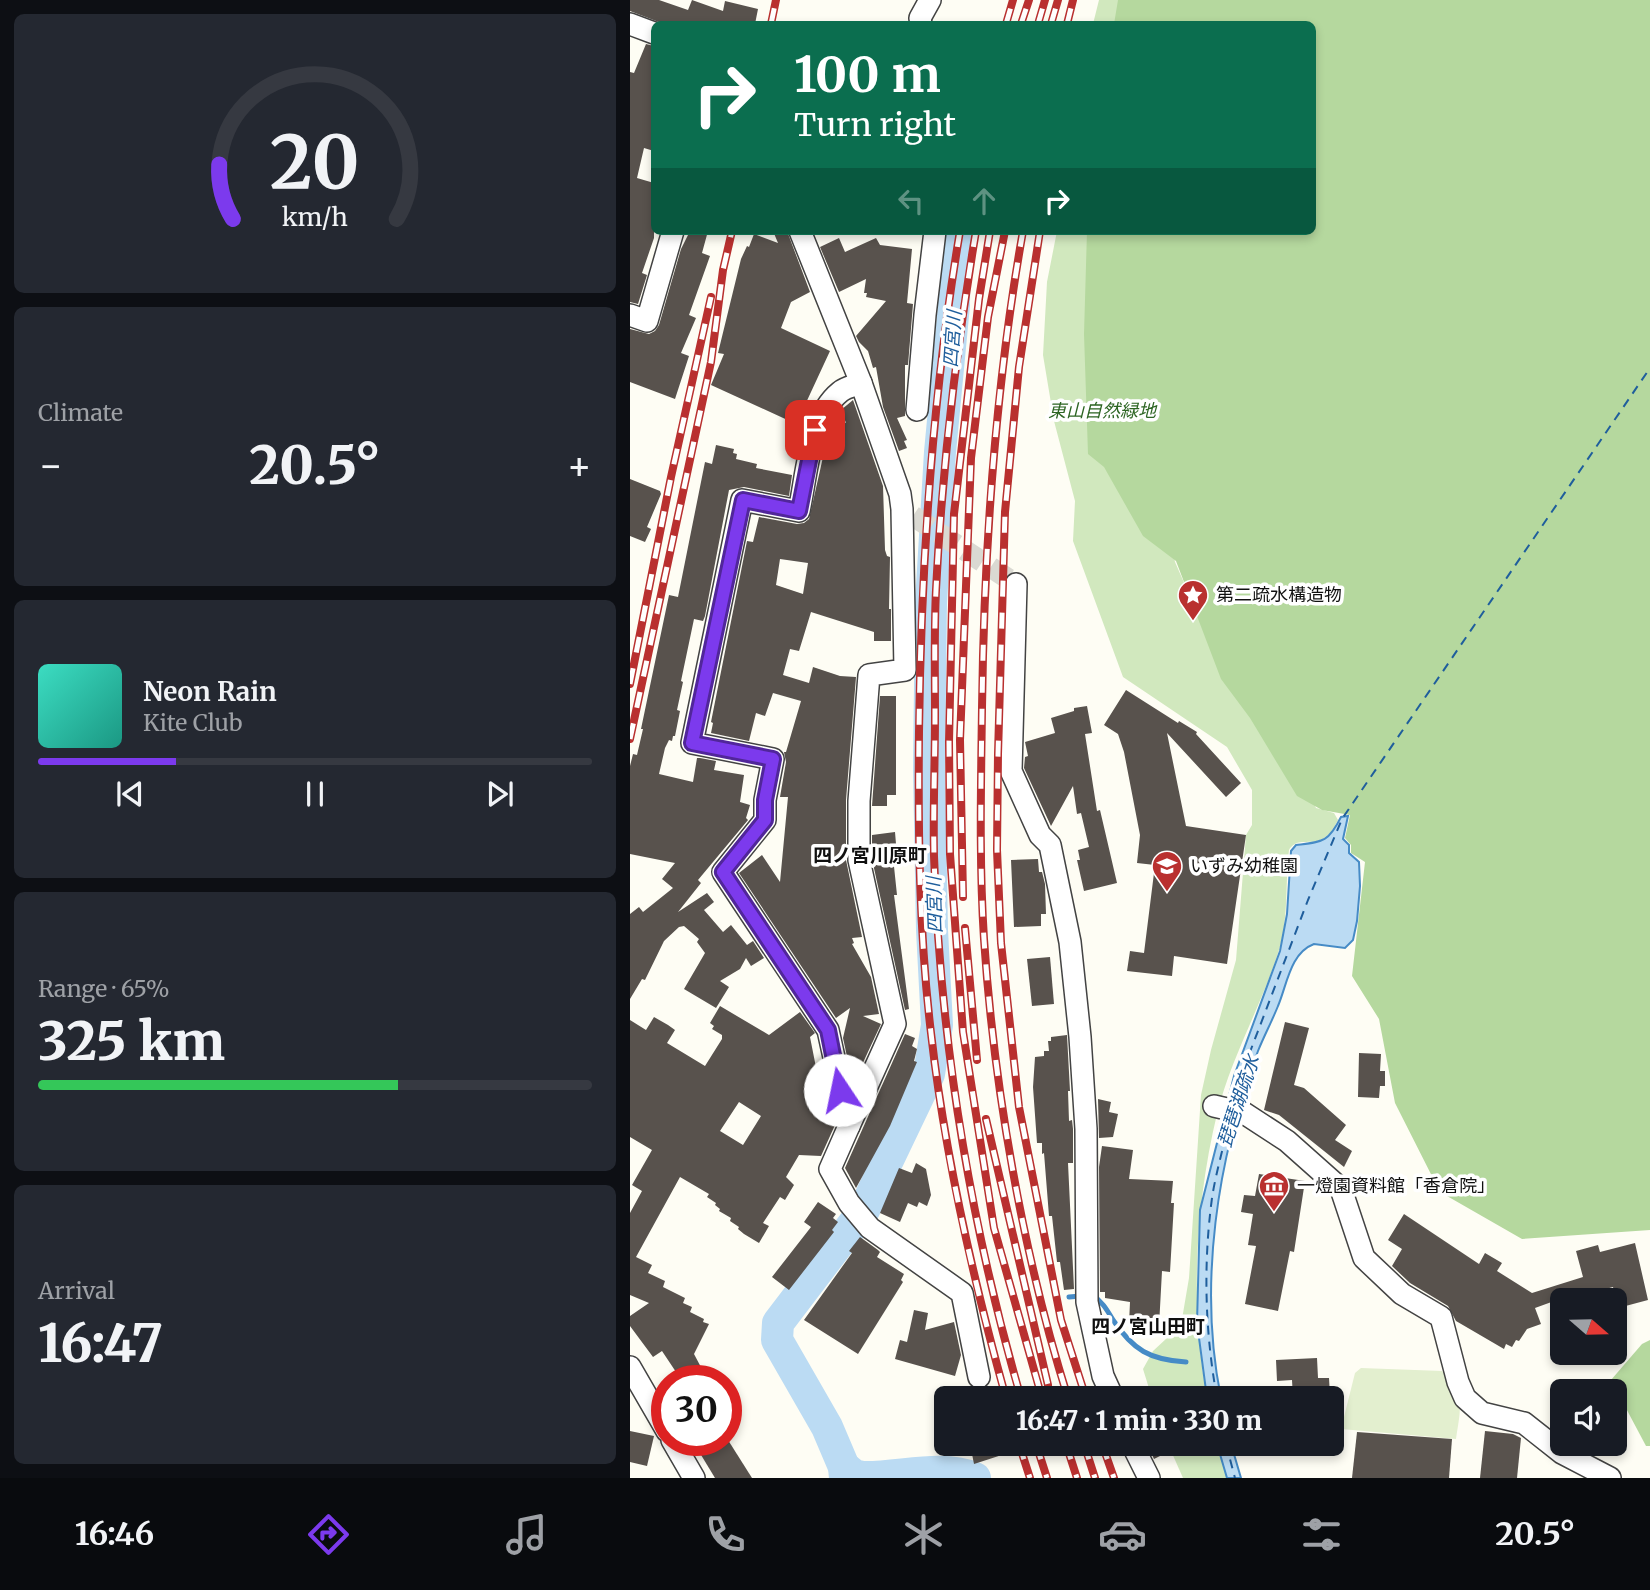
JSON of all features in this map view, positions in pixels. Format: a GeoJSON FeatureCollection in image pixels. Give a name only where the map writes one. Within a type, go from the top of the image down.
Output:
{"type":"FeatureCollection","features":[{"type":"Feature","properties":{"kind":"street"},"geometry":{"type":"LineString","coordinates":[[630,24],[651,32]]}},
{"type":"Feature","properties":{"kind":"street"},"geometry":{"type":"LineString","coordinates":[[630,315],[647,321],[672,235]]}},
{"type":"Feature","properties":{"kind":"street"},"geometry":{"type":"LineString","coordinates":[[802,235],[861,383],[908,513],[905,670],[869,675],[859,813],[861,873],[895,1024],[830,1169],[849,1203],[870,1228],[962,1293],[979,1377]]}},
{"type":"Feature","properties":{"kind":"street"},"geometry":{"type":"LineString","coordinates":[[917,410],[931,235]]}},
{"type":"Feature","properties":{"kind":"street"},"geometry":{"type":"LineString","coordinates":[[849,1126],[828,1030],[723,872],[765,820],[765,800],[773,759],[692,743],[743,500],[799,511],[815,430],[823,410],[841,391],[861,383]]}},
{"type":"Feature","properties":{"kind":"street"},"geometry":{"type":"LineString","coordinates":[[1016,584],[1011,771],[1041,835],[1050,845],[1070,942],[1086,1129],[1087,1302],[1108,1386]]}},
{"type":"Feature","properties":{"kind":"street"},"geometry":{"type":"LineString","coordinates":[[1216,1106],[1244,1114],[1287,1141],[1341,1189],[1364,1258],[1402,1294],[1441,1317],[1458,1382],[1465,1398],[1482,1413],[1524,1423],[1562,1453],[1611,1478]]}},
{"type":"Feature","properties":{"kind":"street"},"geometry":{"type":"LineString","coordinates":[[630,1367],[651,1403]]}},
{"type":"Feature","properties":{"kind":"street"},"geometry":{"type":"LineString","coordinates":[[681,1456],[694,1478]]}},
{"type":"Feature","properties":{"kind":"street"},"geometry":{"type":"LineString","coordinates":[[1138,1456],[1149,1478]]}},
{"type":"Feature","properties":{"kind":"green space"},"geometry":{"type":"Polygon","coordinates":[[[1099,0],[1147,0],[1143,21],[1094,21],[1099,0]]]}},
{"type":"Feature","properties":{"kind":"green space"},"geometry":{"type":"Polygon","coordinates":[[[1118,0],[1650,0],[1650,1230],[1522,1239],[1440,1192],[1395,1103],[1379,1019],[1352,976],[1365,862],[1351,853],[1351,845],[1345,838],[1350,815],[1322,810],[1297,796],[1250,718],[1221,679],[1176,561],[1143,536],[1104,467],[1088,454],[1084,334],[1087,235],[1316,235],[1316,21],[1114,21],[1118,0]]]}},
{"type":"Feature","properties":{"kind":"green space","name":"東山自然緑地"},"geometry":{"type":"Polygon","coordinates":[[[1056,235],[1121,235],[1175,562],[1220,665],[1292,755],[1316,808],[1334,813],[1338,820],[1324,838],[1299,842],[1289,850],[1286,913],[1279,950],[1230,1072],[1217,1114],[1204,1184],[1197,1256],[1198,1327],[1205,1386],[1148,1386],[1143,1369],[1153,1351],[1181,1325],[1189,1278],[1201,1095],[1236,960],[1246,835],[1252,825],[1252,790],[1227,747],[1123,677],[1073,541],[1075,501],[1054,421],[1043,355],[1047,282],[1056,235]]]}},
{"type":"Feature","properties":{"kind":"green space"},"geometry":{"type":"Polygon","coordinates":[[[1650,1340],[1650,1446],[1646,1446],[1627,1410],[1627,1379],[1612,1379],[1624,1365],[1628,1365],[1628,1360],[1642,1344],[1650,1340]]]}},
{"type":"Feature","properties":{"kind":"green space"},"geometry":{"type":"Polygon","coordinates":[[[1361,1368],[1442,1371],[1455,1388],[1460,1403],[1456,1439],[1344,1429],[1344,1417],[1355,1373],[1361,1368]]]}},
{"type":"Feature","properties":{"kind":"green space"},"geometry":{"type":"Polygon","coordinates":[[[1173,1456],[1221,1456],[1227,1478],[1183,1478],[1173,1456]]]}},
{"type":"Feature","properties":{"kind":"water","name":"琵琶湖疏水"},"geometry":{"type":"Polygon","coordinates":[[[1348,816],[1343,839],[1349,845],[1349,853],[1359,862],[1360,886],[1353,940],[1345,948],[1314,944],[1306,948],[1294,962],[1244,1092],[1222,1178],[1212,1267],[1211,1311],[1219,1386],[1205,1386],[1197,1323],[1200,1210],[1234,1076],[1280,951],[1287,914],[1291,851],[1296,845],[1323,840],[1332,832],[1341,817],[1348,816]]]}},
{"type":"Feature","properties":{"kind":"water"},"geometry":{"type":"Polygon","coordinates":[[[1221,1456],[1235,1456],[1241,1478],[1227,1478],[1221,1456]]]}},
{"type":"Feature","properties":{"kind":"building"},"geometry":{"type":"Polygon","coordinates":[[[630,0],[659,0],[688,10],[692,0],[723,11],[725,1],[758,9],[756,21],[656,21],[630,11],[630,0]]]}},
{"type":"Feature","properties":{"kind":"building"},"geometry":{"type":"Polygon","coordinates":[[[646,44],[651,45],[651,150],[644,148],[637,178],[651,182],[651,235],[654,235],[654,238],[642,273],[647,275],[638,304],[630,302],[630,72],[634,73],[646,44]]]}},
{"type":"Feature","properties":{"kind":"building"},"geometry":{"type":"Polygon","coordinates":[[[688,235],[707,235],[702,253],[710,256],[689,315],[696,318],[681,353],[689,356],[675,399],[630,382],[630,329],[649,334],[659,325],[681,249],[688,235]]]}},
{"type":"Feature","properties":{"kind":"building"},"geometry":{"type":"Polygon","coordinates":[[[754,235],[778,243],[775,235],[789,235],[810,292],[791,302],[781,328],[830,351],[798,420],[794,423],[711,385],[724,354],[718,353],[741,259],[747,246],[749,247],[754,235]]]}},
{"type":"Feature","properties":{"kind":"building"},"geometry":{"type":"Polygon","coordinates":[[[839,238],[845,252],[876,238],[880,245],[912,249],[907,303],[913,304],[908,365],[905,365],[905,416],[897,418],[907,440],[904,441],[907,448],[899,451],[883,407],[876,367],[873,368],[868,351],[856,336],[886,301],[866,297],[866,279],[839,292],[820,247],[839,238]]]}},
{"type":"Feature","properties":{"kind":"building"},"geometry":{"type":"Polygon","coordinates":[[[853,400],[883,486],[885,550],[890,557],[891,641],[874,641],[874,632],[811,612],[799,651],[790,649],[783,675],[809,683],[813,667],[840,676],[856,677],[846,800],[846,860],[862,937],[852,938],[852,944],[871,977],[879,1014],[863,1016],[881,1024],[853,1084],[843,1038],[850,1008],[836,1018],[739,873],[762,855],[780,882],[788,797],[780,797],[786,762],[784,752],[801,701],[773,693],[765,716],[756,713],[749,741],[711,733],[747,541],[753,542],[759,517],[797,524],[809,519],[828,435],[836,418],[846,423],[841,410],[853,400]],[[780,559],[776,585],[803,594],[808,563],[780,559]]]}},
{"type":"Feature","properties":{"kind":"building"},"geometry":{"type":"Polygon","coordinates":[[[716,445],[734,449],[736,459],[757,464],[756,468],[792,475],[789,496],[744,487],[729,490],[705,616],[703,621],[694,619],[681,681],[683,682],[677,710],[680,711],[675,736],[665,748],[659,774],[693,782],[697,758],[700,758],[716,761],[714,770],[744,775],[740,802],[750,805],[746,818],[748,820],[698,880],[701,883],[678,912],[707,893],[714,902],[704,910],[723,932],[731,925],[747,945],[753,941],[764,958],[751,966],[746,958],[740,969],[720,981],[729,987],[716,1008],[684,989],[705,953],[697,942],[699,939],[684,926],[679,927],[664,941],[645,980],[642,979],[630,999],[630,914],[639,907],[643,912],[673,888],[662,879],[675,863],[630,854],[630,766],[633,754],[637,755],[643,729],[669,595],[678,597],[705,462],[712,464],[716,445]]]}},
{"type":"Feature","properties":{"kind":"building"},"geometry":{"type":"Polygon","coordinates":[[[630,479],[660,491],[661,494],[647,527],[651,529],[645,542],[630,536],[630,479]]]}},
{"type":"Feature","properties":{"kind":"building"},"geometry":{"type":"Polygon","coordinates":[[[1126,690],[1197,732],[1241,783],[1226,797],[1167,733],[1186,826],[1246,835],[1227,964],[1174,956],[1172,976],[1127,971],[1130,951],[1144,953],[1155,865],[1137,863],[1140,835],[1124,752],[1118,734],[1104,725],[1126,690]]]}},
{"type":"Feature","properties":{"kind":"building"},"geometry":{"type":"Polygon","coordinates":[[[880,696],[896,696],[896,795],[887,795],[887,806],[872,806],[880,696]]]}},
{"type":"Feature","properties":{"kind":"building"},"geometry":{"type":"Polygon","coordinates":[[[1087,706],[1092,733],[1085,734],[1097,811],[1100,810],[1117,883],[1084,891],[1077,860],[1080,860],[1078,850],[1089,847],[1081,813],[1077,814],[1073,786],[1051,826],[1024,768],[1025,757],[1028,756],[1025,742],[1055,733],[1051,718],[1074,711],[1074,708],[1087,706]]]}},
{"type":"Feature","properties":{"kind":"building"},"geometry":{"type":"Polygon","coordinates":[[[895,832],[897,856],[893,857],[897,895],[894,895],[909,1009],[905,1010],[872,859],[872,835],[895,832]]]}},
{"type":"Feature","properties":{"kind":"building"},"geometry":{"type":"Polygon","coordinates":[[[1038,859],[1039,872],[1042,872],[1045,884],[1046,914],[1041,914],[1041,926],[1014,927],[1011,860],[1038,859]]]}},
{"type":"Feature","properties":{"kind":"building"},"geometry":{"type":"Polygon","coordinates":[[[1050,957],[1054,1004],[1032,1006],[1027,959],[1050,957]]]}},
{"type":"Feature","properties":{"kind":"building"},"geometry":{"type":"Polygon","coordinates":[[[720,1006],[769,1035],[800,1012],[815,1033],[810,1037],[825,1113],[829,1096],[835,1125],[821,1156],[799,1155],[786,1177],[794,1185],[785,1200],[780,1197],[763,1223],[769,1226],[759,1243],[744,1234],[730,1221],[731,1218],[719,1211],[716,1203],[707,1197],[709,1194],[680,1177],[636,1257],[652,1265],[648,1273],[665,1281],[663,1287],[685,1298],[683,1303],[692,1307],[690,1312],[709,1324],[694,1354],[700,1365],[671,1365],[662,1351],[653,1357],[630,1326],[630,1316],[649,1303],[630,1295],[630,1213],[642,1191],[632,1185],[652,1150],[630,1137],[630,1020],[646,1030],[654,1017],[668,1025],[675,1030],[667,1043],[705,1066],[722,1039],[722,1035],[712,1029],[714,1026],[710,1023],[720,1006]],[[739,1102],[720,1131],[743,1145],[761,1116],[739,1102]]]}},
{"type":"Feature","properties":{"kind":"building"},"geometry":{"type":"Polygon","coordinates":[[[1285,1022],[1309,1028],[1294,1085],[1304,1088],[1346,1125],[1335,1140],[1352,1151],[1344,1167],[1279,1115],[1264,1110],[1285,1022]]]}},
{"type":"Feature","properties":{"kind":"building"},"geometry":{"type":"Polygon","coordinates":[[[905,1034],[915,1038],[912,1046],[917,1049],[914,1061],[917,1062],[890,1126],[856,1188],[845,1168],[905,1034]]]}},
{"type":"Feature","properties":{"kind":"building"},"geometry":{"type":"Polygon","coordinates":[[[1067,1035],[1069,1121],[1072,1120],[1073,1129],[1073,1163],[1068,1163],[1074,1289],[1064,1290],[1060,1262],[1057,1262],[1052,1216],[1049,1216],[1044,1153],[1042,1154],[1042,1143],[1037,1143],[1033,1087],[1035,1057],[1044,1056],[1044,1051],[1049,1051],[1048,1041],[1051,1041],[1051,1037],[1067,1035]]]}},
{"type":"Feature","properties":{"kind":"building"},"geometry":{"type":"Polygon","coordinates":[[[1359,1053],[1381,1054],[1380,1071],[1385,1071],[1385,1086],[1380,1086],[1379,1098],[1358,1097],[1359,1053]]]}},
{"type":"Feature","properties":{"kind":"building"},"geometry":{"type":"Polygon","coordinates":[[[1098,1099],[1111,1102],[1109,1112],[1118,1114],[1113,1137],[1099,1138],[1098,1099]]]}},
{"type":"Feature","properties":{"kind":"building"},"geometry":{"type":"Polygon","coordinates":[[[1102,1146],[1133,1150],[1129,1179],[1173,1181],[1170,1272],[1162,1271],[1159,1326],[1129,1324],[1130,1302],[1105,1298],[1105,1292],[1100,1292],[1099,1167],[1102,1146]]]}},
{"type":"Feature","properties":{"kind":"building"},"geometry":{"type":"Polygon","coordinates":[[[916,1163],[926,1169],[931,1195],[927,1206],[919,1202],[917,1207],[908,1203],[900,1222],[880,1213],[899,1168],[912,1173],[916,1163]]]}},
{"type":"Feature","properties":{"kind":"building","name":"一燈園資料館「香倉院」"},"geometry":{"type":"Polygon","coordinates":[[[1259,1174],[1305,1181],[1294,1252],[1290,1251],[1278,1311],[1245,1304],[1256,1246],[1248,1245],[1253,1214],[1241,1212],[1244,1195],[1255,1196],[1259,1174]]]}},
{"type":"Feature","properties":{"kind":"building"},"geometry":{"type":"Polygon","coordinates":[[[818,1202],[836,1214],[833,1218],[838,1222],[832,1230],[834,1232],[789,1290],[772,1277],[811,1227],[804,1222],[818,1202]]]}},
{"type":"Feature","properties":{"kind":"building"},"geometry":{"type":"Polygon","coordinates":[[[1404,1214],[1479,1264],[1485,1253],[1502,1263],[1497,1271],[1532,1293],[1583,1277],[1576,1251],[1598,1245],[1600,1252],[1635,1243],[1648,1300],[1628,1305],[1628,1288],[1550,1288],[1550,1303],[1535,1308],[1541,1324],[1527,1329],[1519,1341],[1516,1340],[1512,1347],[1506,1344],[1504,1349],[1456,1321],[1448,1306],[1410,1283],[1392,1266],[1402,1249],[1388,1240],[1404,1214]]]}},
{"type":"Feature","properties":{"kind":"building"},"geometry":{"type":"Polygon","coordinates":[[[860,1237],[880,1252],[877,1257],[904,1274],[901,1280],[903,1282],[858,1354],[804,1320],[852,1253],[849,1251],[860,1237]]]}},
{"type":"Feature","properties":{"kind":"building"},"geometry":{"type":"Polygon","coordinates":[[[914,1310],[928,1313],[925,1330],[954,1322],[961,1355],[955,1376],[895,1359],[900,1340],[907,1342],[914,1310]]]}},
{"type":"Feature","properties":{"kind":"building"},"geometry":{"type":"Polygon","coordinates":[[[1317,1358],[1318,1378],[1329,1378],[1329,1386],[1292,1386],[1292,1380],[1277,1381],[1276,1360],[1317,1358]]]}},
{"type":"Feature","properties":{"kind":"building"},"geometry":{"type":"Polygon","coordinates":[[[630,1431],[651,1435],[647,1466],[630,1462],[630,1431]]]}},
{"type":"Feature","properties":{"kind":"building"},"geometry":{"type":"Polygon","coordinates":[[[1485,1431],[1513,1434],[1521,1438],[1517,1478],[1480,1478],[1485,1431]]]}},
{"type":"Feature","properties":{"kind":"building"},"geometry":{"type":"Polygon","coordinates":[[[1357,1432],[1452,1439],[1449,1478],[1352,1478],[1357,1432]]]}},
{"type":"Feature","properties":{"kind":"building"},"geometry":{"type":"Polygon","coordinates":[[[702,1456],[738,1456],[752,1478],[715,1478],[702,1456]]]}},
{"type":"Feature","properties":{"kind":"building"},"geometry":{"type":"Polygon","coordinates":[[[972,1456],[998,1456],[974,1464],[972,1456]]]}},
{"type":"Feature","properties":{"kind":"waterway","name":"四宮川"},"geometry":{"type":"LineString","coordinates":[[845,1478],[844,1467],[827,1427],[777,1340],[778,1323],[864,1210],[929,1074],[937,1025],[929,769],[931,603],[940,452],[954,305],[955,235]]}},
{"type":"Feature","properties":{"kind":"waterway"},"geometry":{"type":"LineString","coordinates":[[1092,1295],[1135,1346],[1152,1356],[1186,1362]]}},
{"type":"Feature","properties":{"kind":"waterway"},"geometry":{"type":"LineString","coordinates":[[1069,1297],[1081,1296]]}},
{"type":"Feature","properties":{"kind":"waterway"},"geometry":{"type":"LineString","coordinates":[[844,1467],[854,1475],[863,1477],[948,1472],[975,1478]]}},
{"type":"Feature","properties":{"kind":"ferry route"},"geometry":{"type":"LineString","coordinates":[[1235,1100],[1245,1065],[1342,819],[1650,368]]}},
{"type":"Feature","properties":{"kind":"ferry route"},"geometry":{"type":"LineString","coordinates":[[1215,1386],[1208,1323],[1207,1248],[1214,1188],[1230,1119]]}},
{"type":"Feature","properties":{"kind":"ferry route"},"geometry":{"type":"LineString","coordinates":[[1229,1456],[1235,1478]]}},
{"type":"Feature","properties":{"kind":"tunnel"},"geometry":{"type":"LineString","coordinates":[[913,516],[1016,584]]}},
{"type":"Feature","properties":{"kind":"railway"},"geometry":{"type":"LineString","coordinates":[[772,21],[776,0]]}},
{"type":"Feature","properties":{"kind":"railway"},"geometry":{"type":"LineString","coordinates":[[1007,21],[1013,0]]}},
{"type":"Feature","properties":{"kind":"railway"},"geometry":{"type":"LineString","coordinates":[[1022,21],[1029,0]]}},
{"type":"Feature","properties":{"kind":"railway"},"geometry":{"type":"LineString","coordinates":[[1039,21],[1045,0]]}},
{"type":"Feature","properties":{"kind":"railway"},"geometry":{"type":"LineString","coordinates":[[1052,21],[1058,0]]}},
{"type":"Feature","properties":{"kind":"railway"},"geometry":{"type":"LineString","coordinates":[[1068,21],[1073,0]]}},
{"type":"Feature","properties":{"kind":"railway"},"geometry":{"type":"LineString","coordinates":[[630,739],[711,362],[723,270],[731,235]]}},
{"type":"Feature","properties":{"kind":"railway"},"geometry":{"type":"LineString","coordinates":[[959,235],[935,418],[925,543],[919,732],[920,882],[927,995],[944,1126],[971,1263],[1003,1386]]}},
{"type":"Feature","properties":{"kind":"railway"},"geometry":{"type":"LineString","coordinates":[[975,235],[951,410],[939,545],[935,621],[934,856],[943,993],[961,1130],[987,1265],[1018,1386]]}},
{"type":"Feature","properties":{"kind":"railway"},"geometry":{"type":"LineString","coordinates":[[989,235],[979,299],[954,514],[949,742],[950,854],[963,1032],[994,1228],[1039,1386]]}},
{"type":"Feature","properties":{"kind":"railway"},"geometry":{"type":"LineString","coordinates":[[963,897],[960,740],[971,458],[988,317],[1004,235]]}},
{"type":"Feature","properties":{"kind":"railway"},"geometry":{"type":"LineString","coordinates":[[1022,235],[1005,349],[988,529],[982,708],[982,910],[995,1054],[1013,1171],[1037,1287],[1065,1386]]}},
{"type":"Feature","properties":{"kind":"railway"},"geometry":{"type":"LineString","coordinates":[[1039,235],[1019,367],[1005,512],[997,850],[1001,943],[1019,1107],[1061,1320],[1082,1386]]}},
{"type":"Feature","properties":{"kind":"railway"},"geometry":{"type":"LineString","coordinates":[[630,684],[671,477],[711,297]]}},
{"type":"Feature","properties":{"kind":"railway"},"geometry":{"type":"LineString","coordinates":[[965,928],[977,1060]]}},
{"type":"Feature","properties":{"kind":"railway"},"geometry":{"type":"LineString","coordinates":[[986,1119],[1048,1385]]}},
{"type":"Feature","properties":{"kind":"railway"},"geometry":{"type":"LineString","coordinates":[[1023,1456],[1030,1478]]}},
{"type":"Feature","properties":{"kind":"railway"},"geometry":{"type":"LineString","coordinates":[[1040,1456],[1047,1478]]}},
{"type":"Feature","properties":{"kind":"railway"},"geometry":{"type":"LineString","coordinates":[[1070,1456],[1077,1478]]}},
{"type":"Feature","properties":{"kind":"railway"},"geometry":{"type":"LineString","coordinates":[[1088,1456],[1095,1478]]}},
{"type":"Feature","properties":{"kind":"railway"},"geometry":{"type":"LineString","coordinates":[[1106,1456],[1114,1478]]}},
{"type":"Feature","properties":{"kind":"place","name":"第二疏水構造物"},"geometry":{"type":"Point","coordinates":[1193,622]}},
{"type":"Feature","properties":{"kind":"place","name":"いずみ幼稚園"},"geometry":{"type":"Point","coordinates":[1167,893]}},
{"type":"Feature","properties":{"kind":"place","name":"一燈園資料館「香倉院」"},"geometry":{"type":"Point","coordinates":[1274,1213]}},
{"type":"Feature","properties":{"kind":"district","name":"四ノ宮川原町"},"geometry":{"type":"Point","coordinates":[870,855]}},
{"type":"Feature","properties":{"kind":"district","name":"四ノ宮山田町"},"geometry":{"type":"Point","coordinates":[1148,1326]}},
{"type":"Feature","properties":{"kind":"route"},"geometry":{"type":"LineString","coordinates":[[815,430],[799,511],[743,500],[692,743],[773,759],[765,800],[765,820],[723,872],[828,1030],[840,1090]]}}]}
